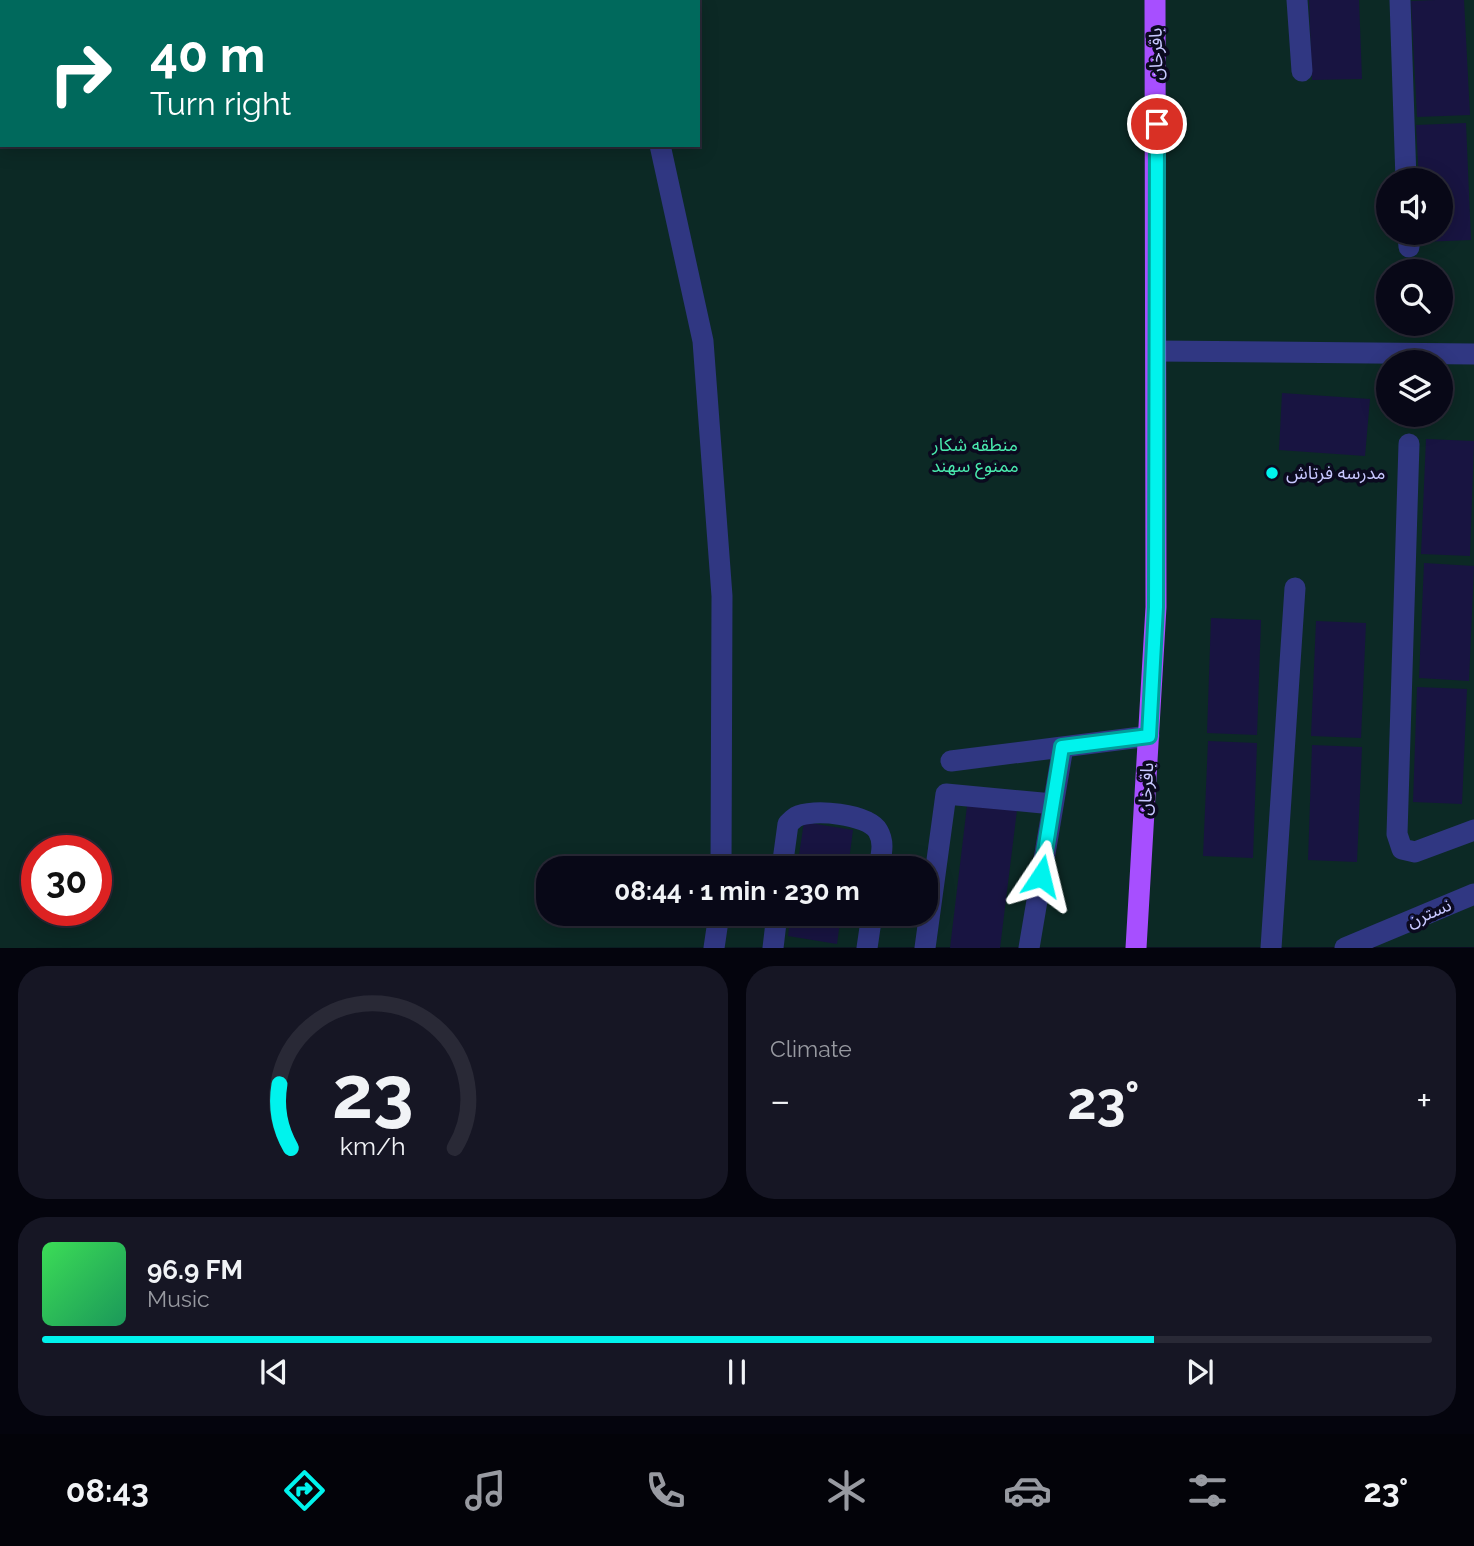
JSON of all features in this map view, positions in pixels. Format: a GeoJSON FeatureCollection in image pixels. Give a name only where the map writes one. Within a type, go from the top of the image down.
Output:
{"type":"FeatureCollection","features":[{"type":"Feature","properties":{"kind":"main road","name":"باقرخان"},"geometry":{"type":"LineString","coordinates":[[1136,947],[1156,607],[1156,0]]}},
{"type":"Feature","properties":{"kind":"street"},"geometry":{"type":"LineString","coordinates":[[1297,0],[1302,71]]}},
{"type":"Feature","properties":{"kind":"street"},"geometry":{"type":"LineString","coordinates":[[1400,0],[1406,168]]}},
{"type":"Feature","properties":{"kind":"street"},"geometry":{"type":"LineString","coordinates":[[660,147],[703,341],[722,596],[721,856]]}},
{"type":"Feature","properties":{"kind":"street"},"geometry":{"type":"LineString","coordinates":[[1157,351],[1474,354]]}},
{"type":"Feature","properties":{"kind":"street"},"geometry":{"type":"LineString","coordinates":[[1409,443],[1397,834],[1402,849],[1415,852],[1474,830]]}},
{"type":"Feature","properties":{"kind":"street"},"geometry":{"type":"LineString","coordinates":[[1271,947],[1295,588]]}},
{"type":"Feature","properties":{"kind":"street"},"geometry":{"type":"LineString","coordinates":[[951,761],[1149,736]]}},
{"type":"Feature","properties":{"kind":"street"},"geometry":{"type":"LineString","coordinates":[[1029,947],[1062,747]]}},
{"type":"Feature","properties":{"kind":"street"},"geometry":{"type":"LineString","coordinates":[[925,947],[946,794],[1053,804]]}},
{"type":"Feature","properties":{"kind":"street"},"geometry":{"type":"LineString","coordinates":[[784,856],[788,824],[797,816],[830,813],[864,820],[877,829],[883,843],[881,856]]}},
{"type":"Feature","properties":{"kind":"street","name":"نسترن"},"geometry":{"type":"LineString","coordinates":[[1345,947],[1392,939],[1474,894]]}},
{"type":"Feature","properties":{"kind":"street"},"geometry":{"type":"LineString","coordinates":[[714,947],[717,926]]}},
{"type":"Feature","properties":{"kind":"street"},"geometry":{"type":"LineString","coordinates":[[773,947],[776,926]]}},
{"type":"Feature","properties":{"kind":"street"},"geometry":{"type":"LineString","coordinates":[[867,947],[870,926]]}},
{"type":"Feature","properties":{"kind":"green space","name":"منطقه شکار ممنوع سهند"},"geometry":{"type":"Polygon","coordinates":[[[700,0],[1474,0],[1474,947],[0,948],[0,147],[700,147],[700,0]]]}},
{"type":"Feature","properties":{"kind":"building"},"geometry":{"type":"Polygon","coordinates":[[[1309,0],[1359,0],[1362,79],[1312,80],[1309,0]]]}},
{"type":"Feature","properties":{"kind":"building"},"geometry":{"type":"Polygon","coordinates":[[[1464,0],[1470,115],[1417,117],[1411,1],[1464,0]]]}},
{"type":"Feature","properties":{"kind":"building"},"geometry":{"type":"Polygon","coordinates":[[[1466,123],[1471,240],[1453,241],[1453,168],[1418,168],[1416,125],[1466,123]]]}},
{"type":"Feature","properties":{"kind":"building"},"geometry":{"type":"Polygon","coordinates":[[[1282,393],[1370,399],[1365,456],[1279,450],[1282,393]]]}},
{"type":"Feature","properties":{"kind":"building"},"geometry":{"type":"Polygon","coordinates":[[[1426,439],[1474,441],[1470,556],[1421,554],[1426,439]]]}},
{"type":"Feature","properties":{"kind":"building"},"geometry":{"type":"Polygon","coordinates":[[[1424,563],[1474,566],[1469,681],[1419,678],[1424,563]]]}},
{"type":"Feature","properties":{"kind":"building"},"geometry":{"type":"Polygon","coordinates":[[[1211,618],[1261,620],[1257,735],[1207,733],[1211,618]]]}},
{"type":"Feature","properties":{"kind":"building"},"geometry":{"type":"Polygon","coordinates":[[[1316,621],[1366,623],[1361,738],[1311,736],[1316,621]]]}},
{"type":"Feature","properties":{"kind":"building"},"geometry":{"type":"Polygon","coordinates":[[[1417,687],[1467,689],[1462,804],[1413,802],[1417,687]]]}},
{"type":"Feature","properties":{"kind":"building"},"geometry":{"type":"Polygon","coordinates":[[[1208,741],[1257,743],[1253,858],[1203,856],[1208,741]]]}},
{"type":"Feature","properties":{"kind":"building"},"geometry":{"type":"Polygon","coordinates":[[[1312,745],[1362,747],[1357,862],[1308,860],[1312,745]]]}},
{"type":"Feature","properties":{"kind":"building"},"geometry":{"type":"Polygon","coordinates":[[[967,806],[1017,810],[1000,948],[950,948],[967,806]]]}},
{"type":"Feature","properties":{"kind":"building"},"geometry":{"type":"Polygon","coordinates":[[[804,822],[853,830],[850,856],[799,856],[804,822]]]}},
{"type":"Feature","properties":{"kind":"building"},"geometry":{"type":"Polygon","coordinates":[[[789,926],[839,926],[837,944],[788,936],[789,926]]]}},
{"type":"Feature","properties":{"kind":"place","name":"مدرسه فرتاش"},"geometry":{"type":"Point","coordinates":[1272,473]}},
{"type":"Feature","properties":{"kind":"route"},"geometry":{"type":"LineString","coordinates":[[1041,876],[1062,747],[1149,736],[1156,607],[1157,124]]}}]}
